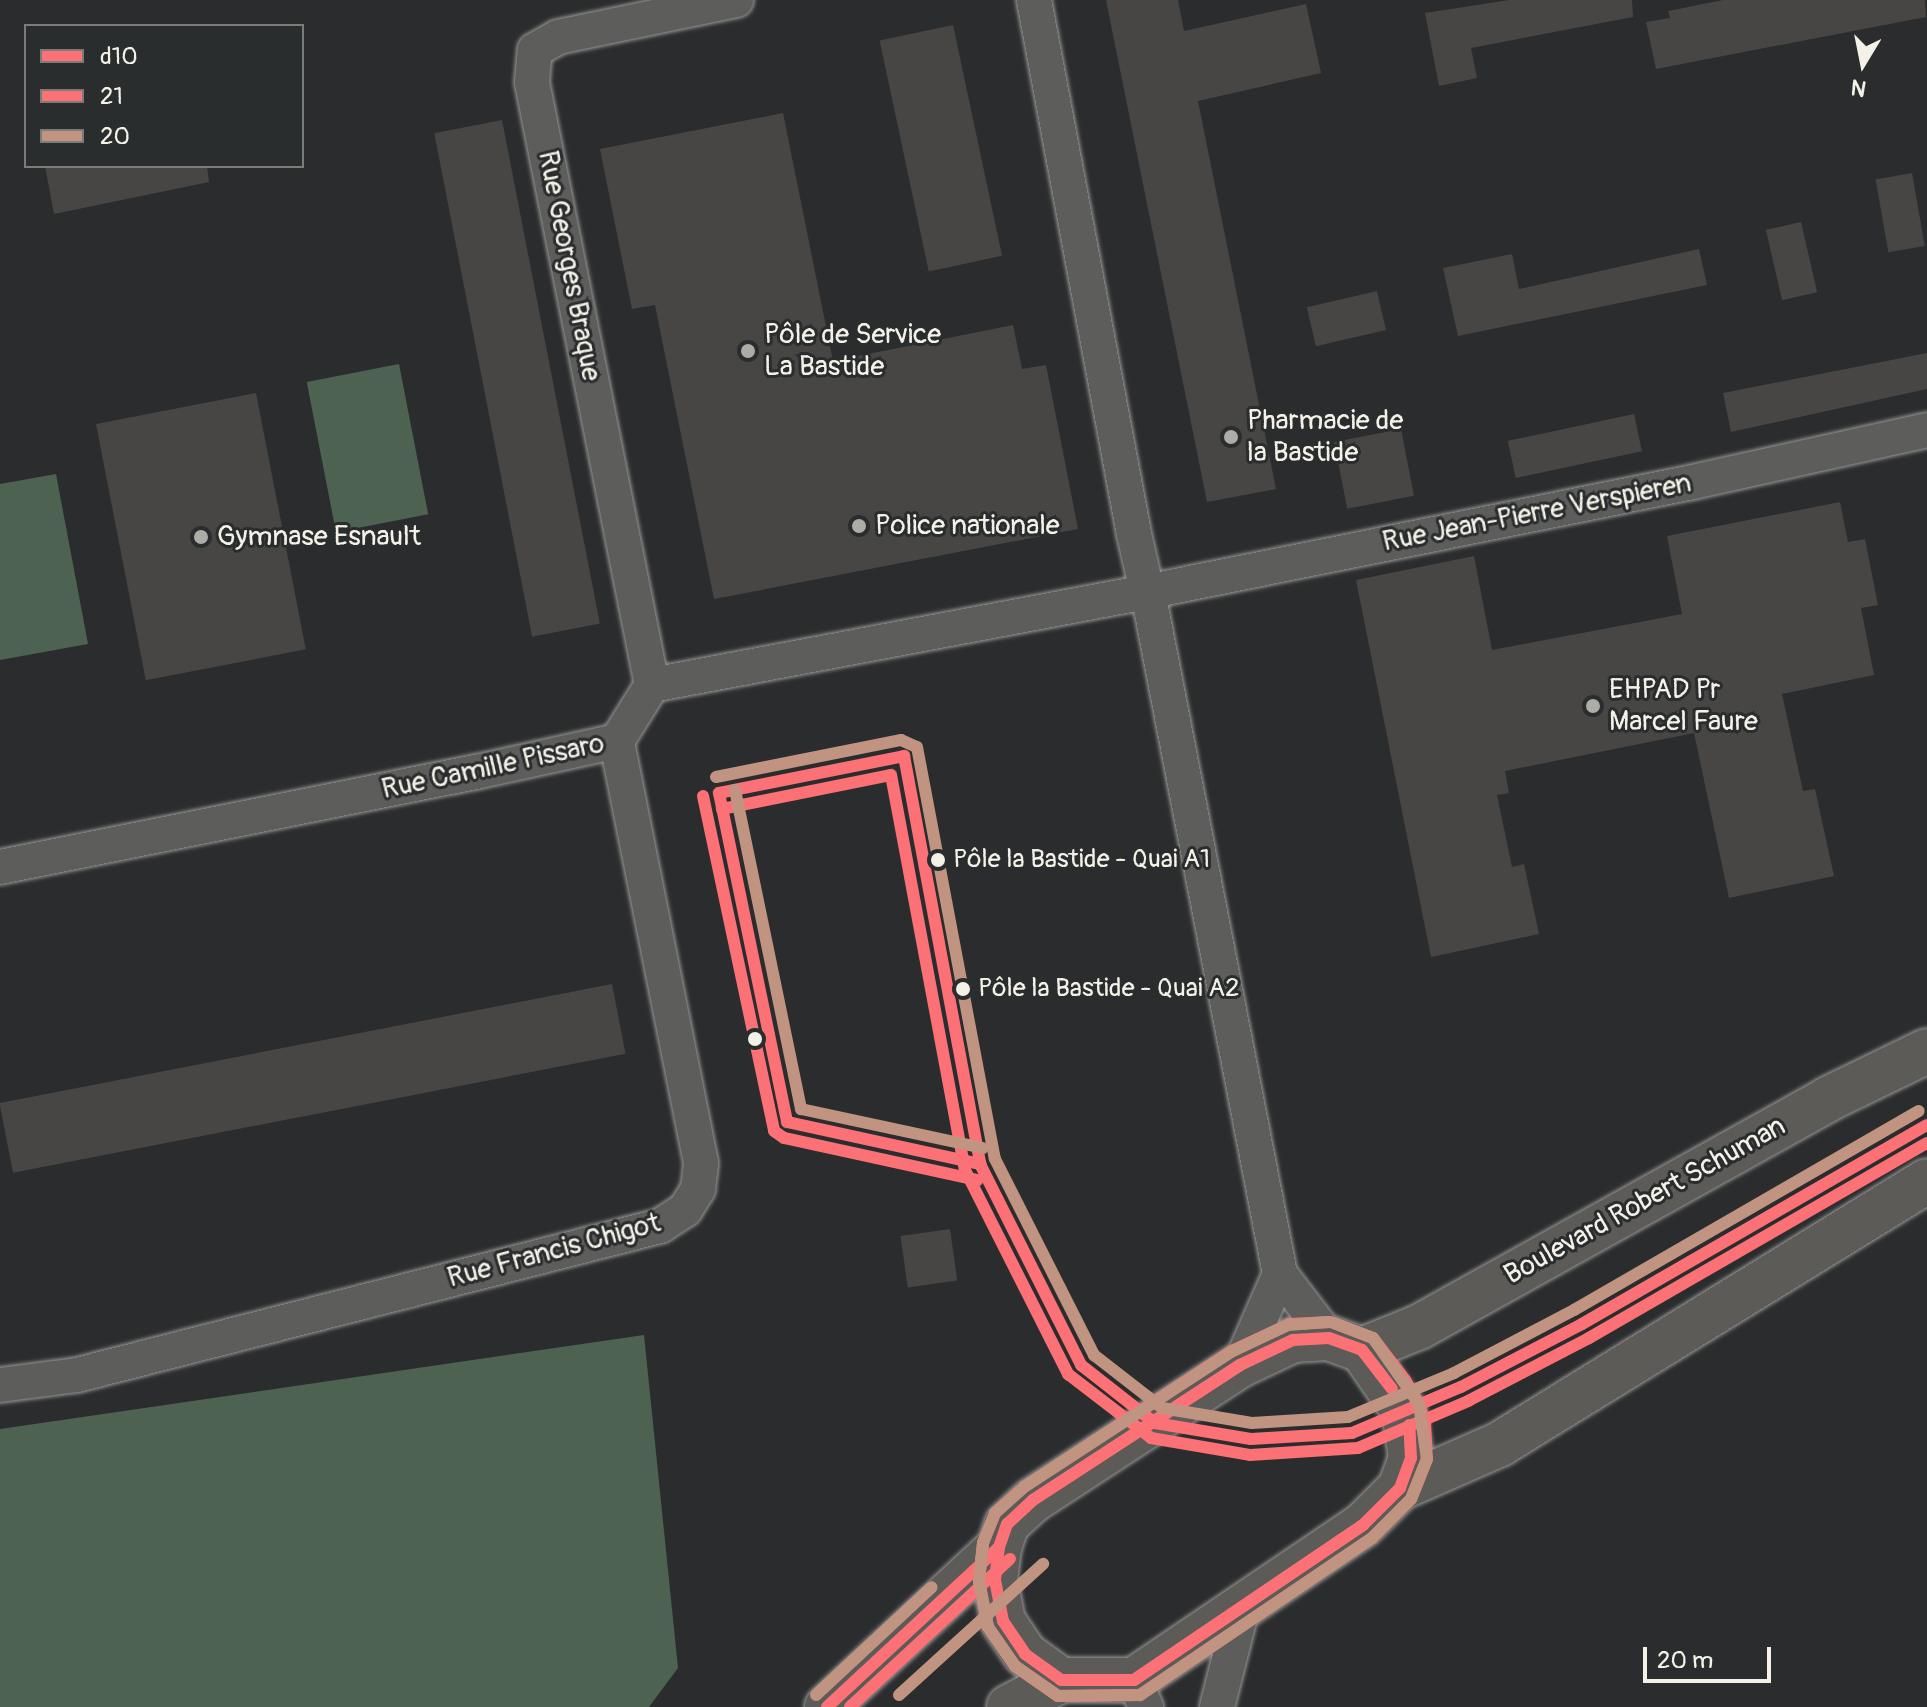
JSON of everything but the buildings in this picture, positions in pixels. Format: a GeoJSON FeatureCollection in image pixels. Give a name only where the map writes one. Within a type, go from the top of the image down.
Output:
{"type":"FeatureCollection","features":[{"type":"Feature","properties":{"kind":"main road","name":"Boulevard Robert Schuman"},"geometry":{"type":"LineString","coordinates":[[999,1547],[1007,1524],[1033,1500],[1240,1365],[1293,1340],[1346,1344],[1419,1327],[1828,1099],[1927,1051]]}},
{"type":"Feature","properties":{"kind":"main road"},"geometry":{"type":"LineString","coordinates":[[999,1547],[995,1580],[1003,1621],[1025,1654],[1061,1680],[1140,1694],[1243,1605],[1363,1525],[1400,1488],[1500,1444],[1927,1181]]}},
{"type":"Feature","properties":{"kind":"main road"},"geometry":{"type":"LineString","coordinates":[[1346,1344],[1392,1389],[1409,1425],[1411,1458],[1400,1488]]}},
{"type":"Feature","properties":{"kind":"main road"},"geometry":{"type":"LineString","coordinates":[[827,1707],[999,1547]]}},
{"type":"Feature","properties":{"kind":"main road"},"geometry":{"type":"LineString","coordinates":[[1009,1707],[1061,1680]]}},
{"type":"Feature","properties":{"kind":"street","name":"Rue Georges Braque"},"geometry":{"type":"LineString","coordinates":[[652,685],[532,82],[535,50],[558,37],[736,0]]}},
{"type":"Feature","properties":{"kind":"street"},"geometry":{"type":"LineString","coordinates":[[1034,0],[1280,1274],[1346,1344]]}},
{"type":"Feature","properties":{"kind":"street","name":"Rue Jean-Pierre Verspieren"},"geometry":{"type":"LineString","coordinates":[[1146,592],[1693,482],[1927,430]]}},
{"type":"Feature","properties":{"kind":"street"},"geometry":{"type":"LineString","coordinates":[[652,685],[1146,592]]}},
{"type":"Feature","properties":{"kind":"street","name":"Rue Camille Pissaro"},"geometry":{"type":"LineString","coordinates":[[0,867],[617,741],[652,685]]}},
{"type":"Feature","properties":{"kind":"street","name":"Rue Francis Chigot"},"geometry":{"type":"LineString","coordinates":[[0,1385],[77,1375],[170,1352],[660,1226],[685,1210],[698,1189],[701,1163],[617,741]]}},
{"type":"Feature","properties":{"kind":"street"},"geometry":{"type":"LineString","coordinates":[[1240,1365],[1280,1274]]}},
{"type":"Feature","properties":{"kind":"street"},"geometry":{"type":"LineString","coordinates":[[1217,1707],[1243,1605]]}},
{"type":"Feature","properties":{"kind":"green space"},"geometry":{"type":"Polygon","coordinates":[[[399,364],[428,514],[336,532],[307,382],[399,364]]]}},
{"type":"Feature","properties":{"kind":"green space"},"geometry":{"type":"Polygon","coordinates":[[[56,474],[88,644],[0,660],[0,484],[56,474]]]}},
{"type":"Feature","properties":{"kind":"green space"},"geometry":{"type":"Polygon","coordinates":[[[644,1335],[678,1668],[649,1707],[0,1707],[0,1429],[644,1335]]]}},
{"type":"Feature","properties":{"kind":"transit line","name":"20"},"geometry":{"type":"LineString","coordinates":[[716,777],[901,740],[917,747],[995,1159],[1094,1355],[1162,1408],[1252,1423],[1348,1417],[1454,1373],[1574,1310],[1919,1111]]}},
{"type":"Feature","properties":{"kind":"transit line","name":"d10"},"geometry":{"type":"LineString","coordinates":[[719,793],[904,756],[980,1164],[1081,1365],[1155,1423],[1251,1439],[1352,1433],[1461,1387],[1582,1324],[1927,1125]]}},
{"type":"Feature","properties":{"kind":"transit line","name":"21"},"geometry":{"type":"LineString","coordinates":[[722,809],[891,775],[965,1170],[1068,1374],[1151,1438],[1250,1455],[1358,1448],[1468,1401],[1589,1338],[1927,1143]]}},
{"type":"Feature","properties":{"kind":"transit line","name":"20"},"geometry":{"type":"LineString","coordinates":[[735,790],[801,1109],[983,1148]]}},
{"type":"Feature","properties":{"kind":"transit line","name":"d10"},"geometry":{"type":"LineString","coordinates":[[719,793],[787,1122],[980,1164]]}},
{"type":"Feature","properties":{"kind":"transit line","name":"21"},"geometry":{"type":"LineString","coordinates":[[703,796],[774,1131],[784,1138],[977,1180]]}},
{"type":"Feature","properties":{"kind":"transit line","name":"20"},"geometry":{"type":"LineString","coordinates":[[1328,1322],[1288,1325],[1231,1352],[1024,1487],[995,1513],[983,1543],[979,1581],[988,1627],[1015,1666],[1058,1696],[1140,1695],[1372,1538],[1411,1499],[1427,1459],[1419,1404],[1373,1338],[1334,1323]]}},
{"type":"Feature","properties":{"kind":"transit line","name":"21"},"geometry":{"type":"LineString","coordinates":[[1331,1322],[1373,1338],[1419,1404],[1425,1423],[1427,1459],[1411,1499],[1372,1538],[1140,1695],[1058,1696],[1015,1666],[988,1627],[979,1581],[983,1543],[995,1513],[1024,1487],[1232,1351],[1289,1324],[1331,1322]]}},
{"type":"Feature","properties":{"kind":"transit line","name":"d10"},"geometry":{"type":"LineString","coordinates":[[1240,1365],[1293,1340],[1329,1338],[1362,1350],[1392,1389]]}},
{"type":"Feature","properties":{"kind":"transit line","name":"d10"},"geometry":{"type":"LineString","coordinates":[[1033,1500],[1240,1365]]}},
{"type":"Feature","properties":{"kind":"transit line","name":"d10"},"geometry":{"type":"LineString","coordinates":[[1033,1500],[1240,1365]]}},
{"type":"Feature","properties":{"kind":"transit line","name":"d10"},"geometry":{"type":"LineString","coordinates":[[1363,1525],[1400,1488],[1411,1458],[1409,1425]]}},
{"type":"Feature","properties":{"kind":"transit line","name":"d10"},"geometry":{"type":"LineString","coordinates":[[1033,1500],[1007,1524],[999,1547],[995,1580],[1003,1621],[1025,1654],[1061,1680],[1134,1680]]}},
{"type":"Feature","properties":{"kind":"transit line","name":"d10"},"geometry":{"type":"LineString","coordinates":[[1134,1680],[1363,1525]]}},
{"type":"Feature","properties":{"kind":"transit line","name":"d10"},"geometry":{"type":"LineString","coordinates":[[1134,1680],[1363,1525]]}},
{"type":"Feature","properties":{"kind":"transit line","name":"d10"},"geometry":{"type":"LineString","coordinates":[[827,1707],[999,1547]]}},
{"type":"Feature","properties":{"kind":"transit line","name":"21"},"geometry":{"type":"LineString","coordinates":[[850,1707],[1010,1559]]}},
{"type":"Feature","properties":{"kind":"transit line","name":"20"},"geometry":{"type":"LineString","coordinates":[[899,1695],[1043,1564]]}},
{"type":"Feature","properties":{"kind":"transit line","name":"20"},"geometry":{"type":"LineString","coordinates":[[816,1695],[932,1587]]}},
{"type":"Feature","properties":{"kind":"place","name":"Pôle de Service La Bastide"},"geometry":{"type":"Point","coordinates":[748,351]}},
{"type":"Feature","properties":{"kind":"place","name":"Pharmacie de la Bastide"},"geometry":{"type":"Point","coordinates":[1231,437]}},
{"type":"Feature","properties":{"kind":"place","name":"Police nationale"},"geometry":{"type":"Point","coordinates":[859,526]}},
{"type":"Feature","properties":{"kind":"place","name":"Gymnase Esnault"},"geometry":{"type":"Point","coordinates":[201,537]}},
{"type":"Feature","properties":{"kind":"place","name":"EHPAD Pr Marcel Faure"},"geometry":{"type":"Point","coordinates":[1593,706]}},
{"type":"Feature","properties":{"kind":"place","name":"Pôle la Bastide - Quai A1"},"geometry":{"type":"Point","coordinates":[938,860]}},
{"type":"Feature","properties":{"kind":"place","name":"Pôle la Bastide - Quai A2"},"geometry":{"type":"Point","coordinates":[963,989]}}]}
